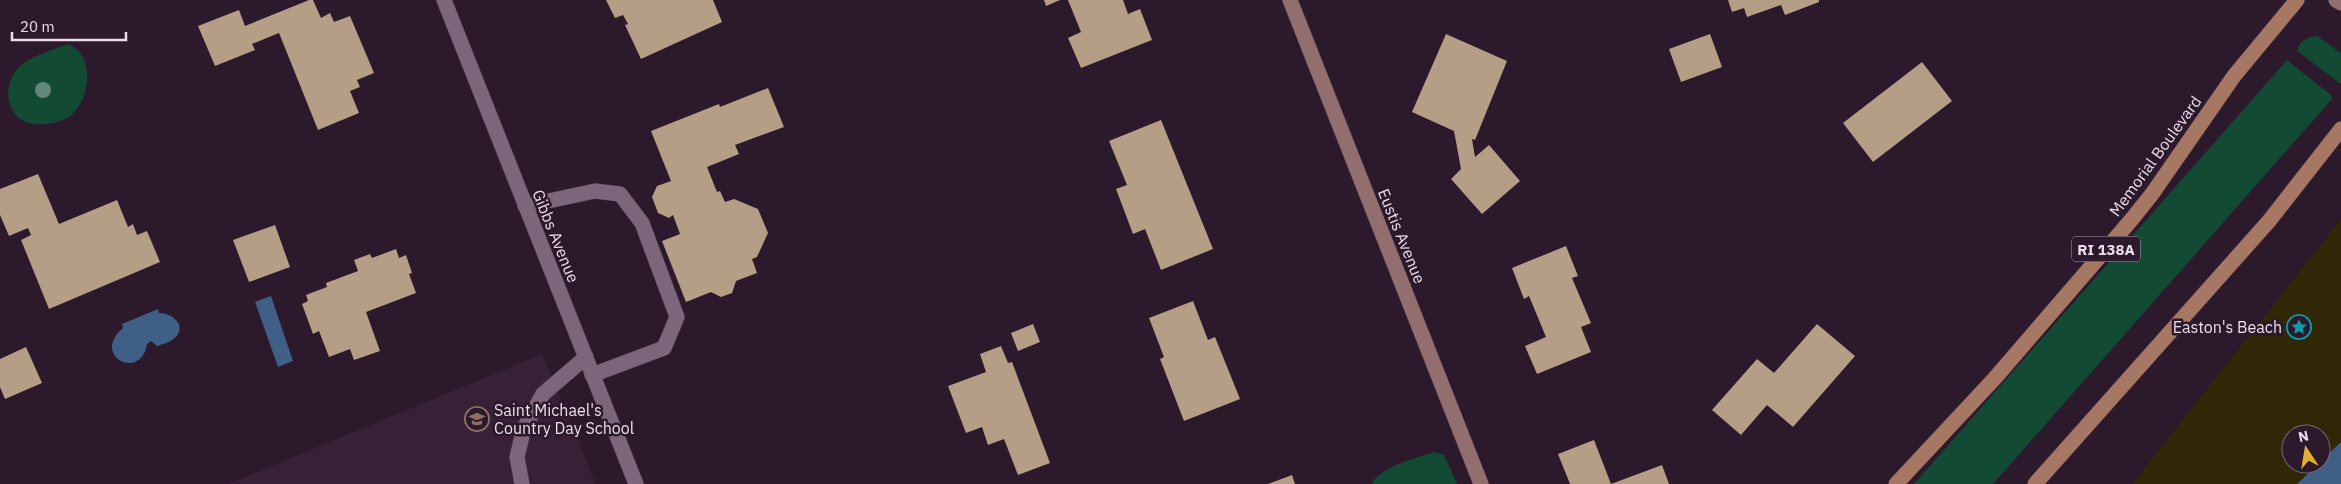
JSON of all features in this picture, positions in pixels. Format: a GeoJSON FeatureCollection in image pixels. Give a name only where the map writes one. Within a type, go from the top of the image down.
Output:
{"type":"FeatureCollection","features":[{"type":"Feature","properties":{"kind":"main road","name":"Memorial Boulevard"},"geometry":{"type":"LineString","coordinates":[[1896,484],[1995,378],[2132,219],[2152,194],[2234,76],[2297,0]]}},
{"type":"Feature","properties":{"kind":"main road"},"geometry":{"type":"LineString","coordinates":[[2035,484],[2269,221],[2341,129]]}},
{"type":"Feature","properties":{"kind":"street","name":"Gibbs Avenue"},"geometry":{"type":"LineString","coordinates":[[444,0],[636,484]]}},
{"type":"Feature","properties":{"kind":"street","name":"Eustis Avenue"},"geometry":{"type":"LineString","coordinates":[[1290,0],[1481,484]]}},
{"type":"Feature","properties":{"kind":"street"},"geometry":{"type":"LineString","coordinates":[[2336,0],[2341,3]]}},
{"type":"Feature","properties":{"kind":"street"},"geometry":{"type":"LineString","coordinates":[[525,206],[595,191],[620,194],[642,223],[677,317],[664,348],[592,375]]}},
{"type":"Feature","properties":{"kind":"street"},"geometry":{"type":"LineString","coordinates":[[522,484],[517,457],[524,428],[543,394],[586,357]]}},
{"type":"Feature","properties":{"kind":"shaded area","name":"Saint Michael's Country Day School"},"geometry":{"type":"Polygon","coordinates":[[[542,354],[596,484],[228,484],[542,354]]]}},
{"type":"Feature","properties":{"kind":"green space"},"geometry":{"type":"Polygon","coordinates":[[[2317,36],[2341,53],[2341,84],[2297,51],[2304,40],[2317,36]]]}},
{"type":"Feature","properties":{"kind":"green space"},"geometry":{"type":"Polygon","coordinates":[[[68,44],[77,49],[83,57],[86,67],[86,88],[83,99],[78,108],[63,120],[40,124],[25,122],[12,110],[9,101],[8,92],[14,74],[20,66],[31,59],[68,44]]]}},
{"type":"Feature","properties":{"kind":"green space"},"geometry":{"type":"Polygon","coordinates":[[[2287,60],[2331,95],[2332,99],[1993,484],[1914,484],[2287,60]]]}},
{"type":"Feature","properties":{"kind":"green space"},"geometry":{"type":"Polygon","coordinates":[[[1434,452],[1444,455],[1457,484],[1372,484],[1376,478],[1390,468],[1434,452]]]}},
{"type":"Feature","properties":{"kind":"sand","name":"Easton's Beach"},"geometry":{"type":"Polygon","coordinates":[[[2341,219],[2341,442],[2331,452],[2331,424],[2281,424],[2281,474],[2308,474],[2297,484],[2132,484],[2341,219]]]}},
{"type":"Feature","properties":{"kind":"water"},"geometry":{"type":"Polygon","coordinates":[[[271,296],[293,361],[278,367],[255,302],[271,296]]]}},
{"type":"Feature","properties":{"kind":"water"},"geometry":{"type":"Polygon","coordinates":[[[158,309],[159,313],[170,316],[178,322],[180,327],[177,336],[157,346],[151,341],[147,344],[143,355],[136,361],[128,363],[120,361],[112,348],[114,338],[123,328],[122,324],[158,309]]]}},
{"type":"Feature","properties":{"kind":"water"},"geometry":{"type":"Polygon","coordinates":[[[2341,442],[2341,484],[2297,484],[2308,474],[2331,474],[2331,452],[2341,442]]]}},
{"type":"Feature","properties":{"kind":"building"},"geometry":{"type":"Polygon","coordinates":[[[313,0],[321,18],[330,13],[334,22],[350,16],[374,73],[357,80],[360,87],[350,91],[359,113],[318,130],[279,33],[252,44],[255,50],[215,66],[198,26],[239,10],[245,26],[313,0]]]}},
{"type":"Feature","properties":{"kind":"building"},"geometry":{"type":"Polygon","coordinates":[[[606,0],[713,0],[722,22],[641,59],[625,25],[628,24],[623,15],[615,18],[606,0]]]}},
{"type":"Feature","properties":{"kind":"building"},"geometry":{"type":"Polygon","coordinates":[[[1044,0],[1060,0],[1046,6],[1044,0]]]}},
{"type":"Feature","properties":{"kind":"building"},"geometry":{"type":"Polygon","coordinates":[[[1068,0],[1123,0],[1128,14],[1140,9],[1152,40],[1081,68],[1068,38],[1081,32],[1068,0]]]}},
{"type":"Feature","properties":{"kind":"building"},"geometry":{"type":"Polygon","coordinates":[[[1728,0],[1819,0],[1819,2],[1785,15],[1781,5],[1747,17],[1744,8],[1732,12],[1728,0]]]}},
{"type":"Feature","properties":{"kind":"building"},"geometry":{"type":"Polygon","coordinates":[[[1446,34],[1507,61],[1475,140],[1472,139],[1475,157],[1489,145],[1520,181],[1482,214],[1451,179],[1461,169],[1454,131],[1412,112],[1446,34]]]}},
{"type":"Feature","properties":{"kind":"building"},"geometry":{"type":"Polygon","coordinates":[[[1710,34],[1722,67],[1681,82],[1669,49],[1710,34]]]}},
{"type":"Feature","properties":{"kind":"building"},"geometry":{"type":"Polygon","coordinates":[[[1922,62],[1952,101],[1873,162],[1843,123],[1922,62]]]}},
{"type":"Feature","properties":{"kind":"building"},"geometry":{"type":"Polygon","coordinates":[[[768,88],[784,127],[735,145],[739,154],[707,167],[717,192],[720,191],[725,202],[734,199],[758,209],[768,233],[757,257],[752,259],[757,273],[736,281],[732,293],[721,297],[711,292],[686,302],[662,241],[680,234],[673,215],[669,218],[658,213],[652,197],[657,186],[671,181],[651,131],[719,104],[720,107],[768,88]]]}},
{"type":"Feature","properties":{"kind":"building"},"geometry":{"type":"Polygon","coordinates":[[[1161,120],[1213,249],[1161,270],[1145,229],[1133,234],[1116,189],[1127,185],[1109,141],[1161,120]]]}},
{"type":"Feature","properties":{"kind":"building"},"geometry":{"type":"Polygon","coordinates":[[[38,174],[59,224],[117,200],[128,227],[133,224],[137,235],[147,231],[160,262],[49,309],[21,240],[31,235],[28,228],[9,236],[0,215],[0,189],[38,174]]]}},
{"type":"Feature","properties":{"kind":"building"},"geometry":{"type":"Polygon","coordinates":[[[275,225],[290,267],[249,282],[233,240],[275,225]]]}},
{"type":"Feature","properties":{"kind":"building"},"geometry":{"type":"Polygon","coordinates":[[[1566,246],[1578,276],[1572,278],[1591,323],[1581,327],[1591,352],[1537,374],[1525,346],[1546,337],[1529,296],[1524,299],[1512,268],[1566,246]]]}},
{"type":"Feature","properties":{"kind":"building"},"geometry":{"type":"Polygon","coordinates":[[[396,249],[399,258],[406,255],[412,273],[409,274],[416,293],[366,312],[380,351],[354,360],[350,349],[329,357],[319,331],[313,334],[302,304],[308,301],[306,295],[327,287],[326,283],[358,271],[354,260],[370,254],[372,258],[396,249]]]}},
{"type":"Feature","properties":{"kind":"building"},"geometry":{"type":"Polygon","coordinates":[[[1193,301],[1208,340],[1215,337],[1240,399],[1184,421],[1160,359],[1164,357],[1149,318],[1193,301]]]}},
{"type":"Feature","properties":{"kind":"building"},"geometry":{"type":"Polygon","coordinates":[[[1033,324],[1040,342],[1018,351],[1011,333],[1033,324]]]}},
{"type":"Feature","properties":{"kind":"building"},"geometry":{"type":"Polygon","coordinates":[[[1817,324],[1855,356],[1793,427],[1767,405],[1741,435],[1712,410],[1757,359],[1774,373],[1817,324]]]}},
{"type":"Feature","properties":{"kind":"building"},"geometry":{"type":"Polygon","coordinates":[[[1001,346],[1008,363],[1012,362],[1050,463],[1018,475],[1004,439],[988,445],[982,427],[966,433],[948,386],[986,372],[980,354],[1001,346]]]}},
{"type":"Feature","properties":{"kind":"building"},"geometry":{"type":"Polygon","coordinates":[[[26,347],[42,383],[5,399],[0,387],[0,359],[26,347]]]}},
{"type":"Feature","properties":{"kind":"building"},"geometry":{"type":"Polygon","coordinates":[[[1594,440],[1611,484],[1570,484],[1558,454],[1594,440]]]}},
{"type":"Feature","properties":{"kind":"building"},"geometry":{"type":"Polygon","coordinates":[[[1662,465],[1669,484],[1611,484],[1662,465]]]}},
{"type":"Feature","properties":{"kind":"building"},"geometry":{"type":"Polygon","coordinates":[[[1292,475],[1295,484],[1268,484],[1292,475]]]}},
{"type":"Feature","properties":{"kind":"place","name":"Easton's Beach"},"geometry":{"type":"Point","coordinates":[2299,327]}},
{"type":"Feature","properties":{"kind":"place","name":"Saint Michael's Country Day School"},"geometry":{"type":"Point","coordinates":[477,419]}}]}
